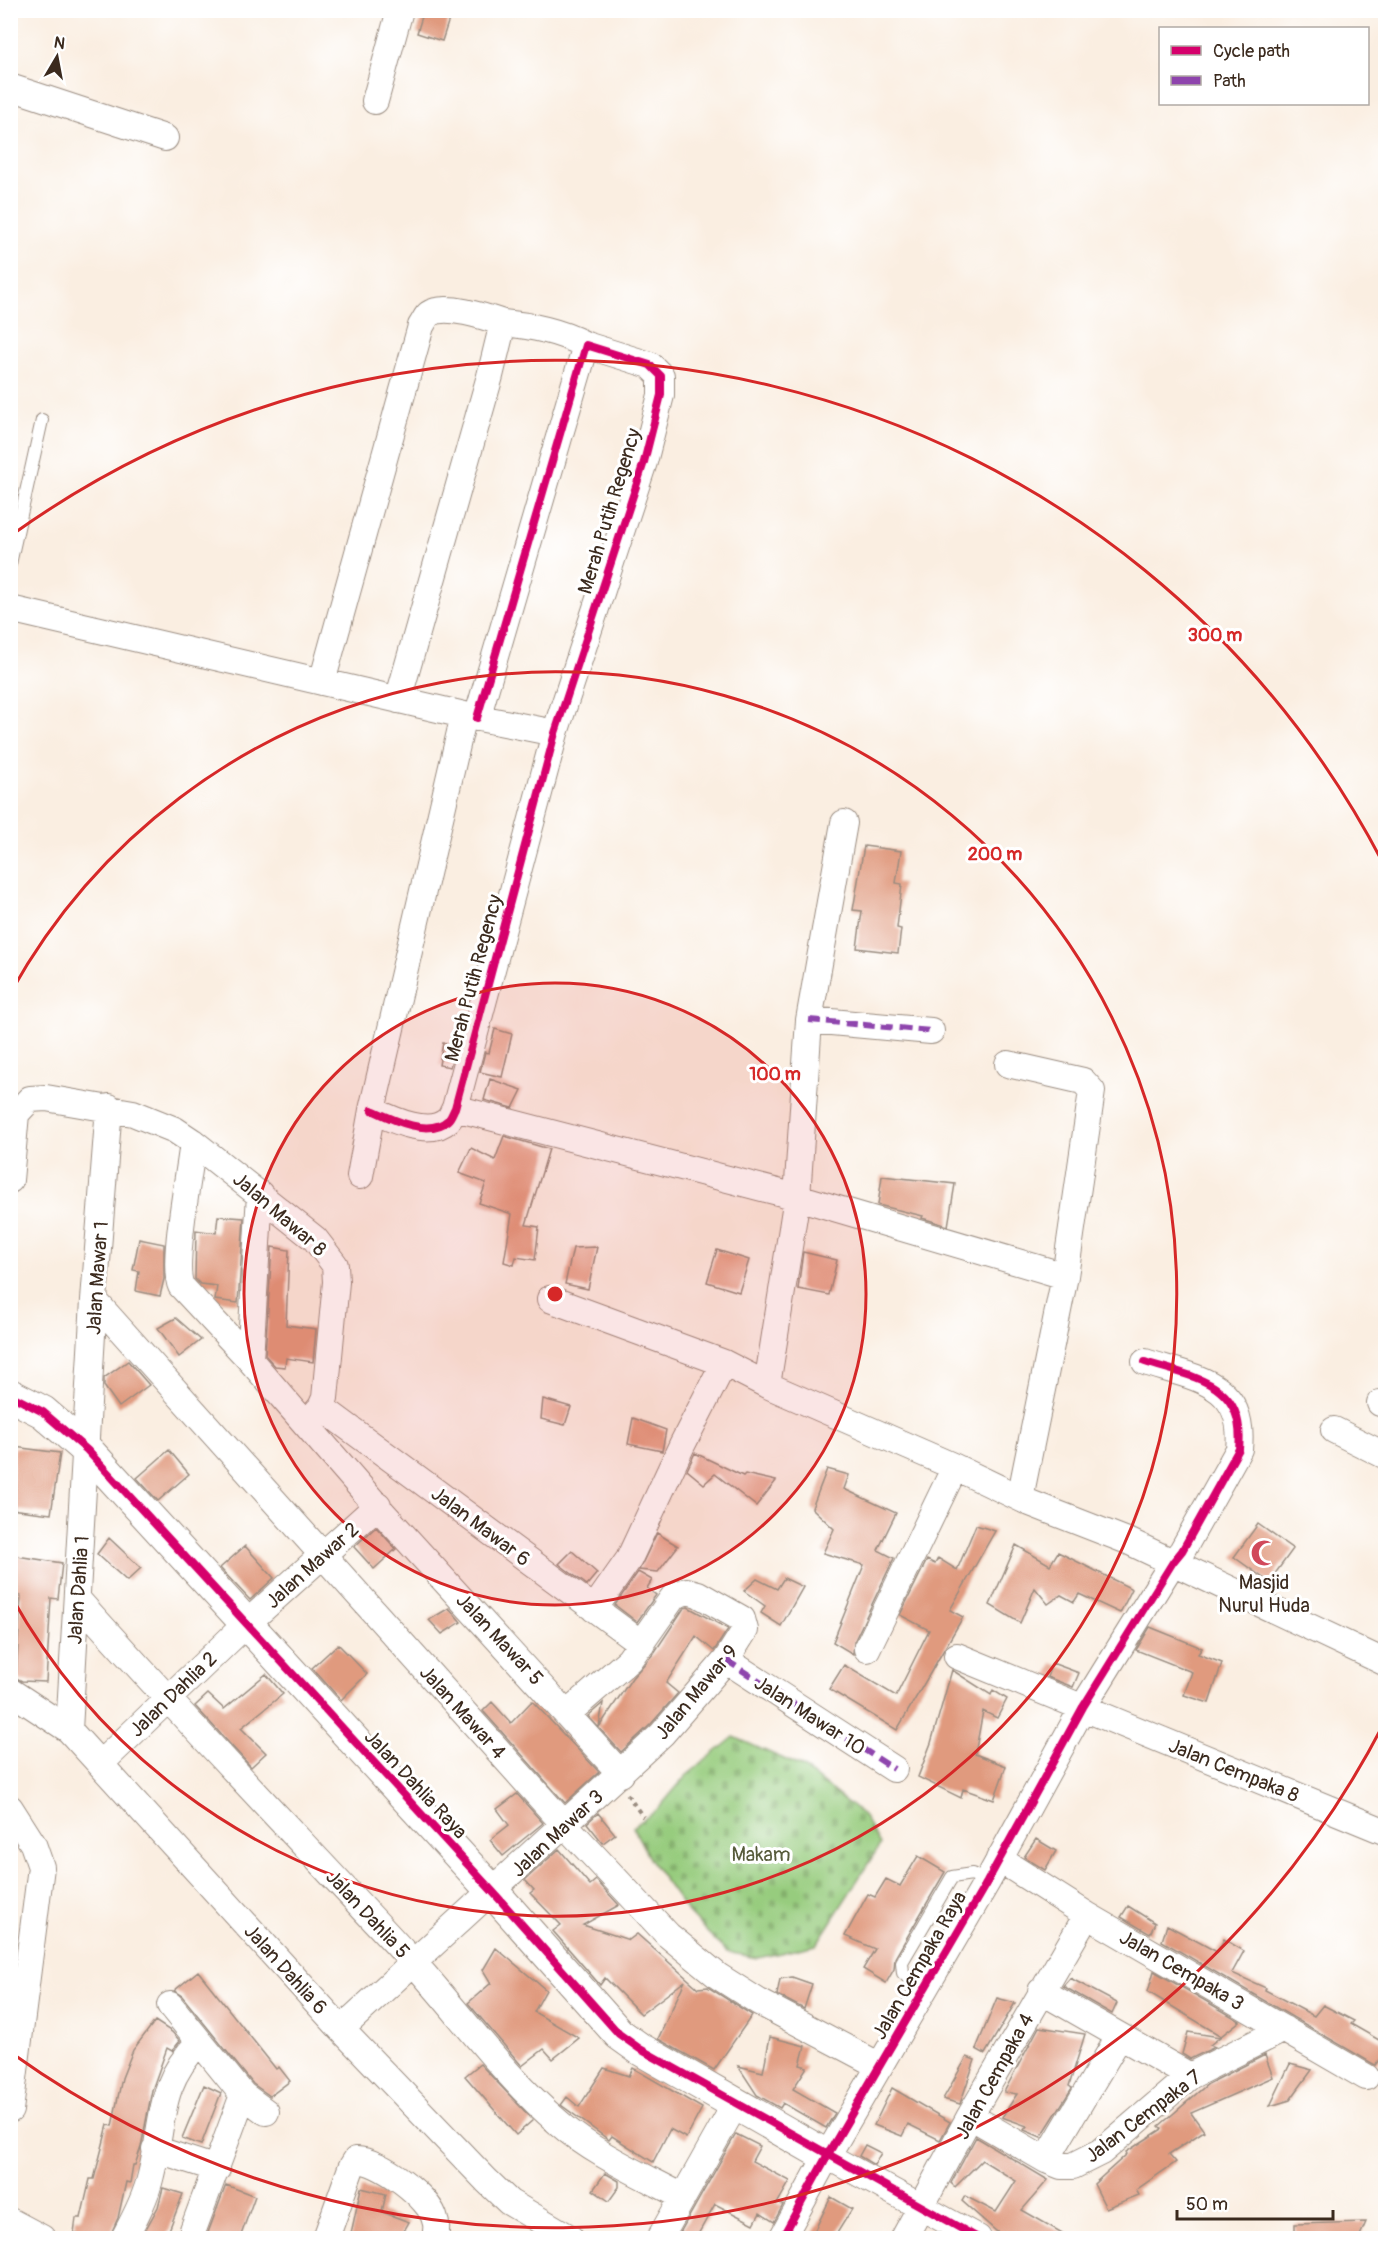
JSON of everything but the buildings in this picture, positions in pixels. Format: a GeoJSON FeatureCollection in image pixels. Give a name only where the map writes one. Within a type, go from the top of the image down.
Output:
{"type":"FeatureCollection","features":[{"type":"Feature","properties":{"kind":"street"},"geometry":{"type":"LineString","coordinates":[[375,101],[400,10]]}},
{"type":"Feature","properties":{"kind":"street"},"geometry":{"type":"LineString","coordinates":[[10,87],[165,138]]}},
{"type":"Feature","properties":{"kind":"street","name":"Merah Putih Regency"},"geometry":{"type":"LineString","coordinates":[[322,682],[422,326],[428,315],[442,309],[482,315],[503,322],[568,335],[586,345],[650,365],[661,376],[661,395],[644,462],[555,733],[455,1108]]}},
{"type":"Feature","properties":{"kind":"street"},"geometry":{"type":"LineString","coordinates":[[398,700],[490,376],[503,322]]}},
{"type":"Feature","properties":{"kind":"street"},"geometry":{"type":"LineString","coordinates":[[360,1176],[372,1110],[471,717],[586,345]]}},
{"type":"Feature","properties":{"kind":"street"},"geometry":{"type":"LineString","coordinates":[[10,609],[471,717],[555,733]]}},
{"type":"Feature","properties":{"kind":"street"},"geometry":{"type":"LineString","coordinates":[[767,1385],[796,1197],[809,1020],[844,823]]}},
{"type":"Feature","properties":{"kind":"street"},"geometry":{"type":"LineString","coordinates":[[809,1020],[931,1031]]}},
{"type":"Feature","properties":{"kind":"street"},"geometry":{"type":"LineString","coordinates":[[1008,1064],[1083,1081],[1092,1091],[1065,1276],[1020,1498]]}},
{"type":"Feature","properties":{"kind":"street","name":"Jalan Mawar 8"},"geometry":{"type":"LineString","coordinates":[[10,1180],[14,1125],[21,1106],[30,1100],[46,1098],[109,1107],[154,1121],[193,1142],[315,1239],[335,1265],[327,1378],[314,1415]]}},
{"type":"Feature","properties":{"kind":"street","name":"Jalan Mawar 1"},"geometry":{"type":"LineString","coordinates":[[87,1450],[94,1300],[109,1107]]}},
{"type":"Feature","properties":{"kind":"street"},"geometry":{"type":"LineString","coordinates":[[372,1110],[388,1118],[421,1127],[434,1126],[448,1121],[455,1108],[796,1197],[1065,1276]]}},
{"type":"Feature","properties":{"kind":"street"},"geometry":{"type":"LineString","coordinates":[[193,1142],[178,1280],[191,1298],[250,1360],[314,1415]]}},
{"type":"Feature","properties":{"kind":"street"},"geometry":{"type":"LineString","coordinates":[[250,1360],[260,1194]]}},
{"type":"Feature","properties":{"kind":"street"},"geometry":{"type":"LineString","coordinates":[[550,1299],[724,1363],[767,1385],[1020,1498],[1173,1562],[1386,1663]]}},
{"type":"Feature","properties":{"kind":"street","name":"Jalan Mawar 4"},"geometry":{"type":"LineString","coordinates":[[94,1300],[564,1825],[668,1935],[693,1958],[759,2002],[880,2066]]}},
{"type":"Feature","properties":{"kind":"street","name":"Jalan Cempaka Raya"},"geometry":{"type":"LineString","coordinates":[[782,2238],[827,2156],[987,1882],[1083,1707],[1182,1551],[1239,1449],[1241,1435],[1236,1415],[1227,1396],[1212,1383],[1145,1362]]}},
{"type":"Feature","properties":{"kind":"street"},"geometry":{"type":"LineString","coordinates":[[594,1609],[629,1559],[682,1445],[724,1363]]}},
{"type":"Feature","properties":{"kind":"street","name":"Jalan Dahlia Raya"},"geometry":{"type":"LineString","coordinates":[[10,1395],[43,1412],[87,1450],[493,1892],[619,2034],[640,2049],[827,2156]]}},
{"type":"Feature","properties":{"kind":"street","name":"Jalan Mawar 5"},"geometry":{"type":"LineString","coordinates":[[314,1415],[378,1505],[621,1774]]}},
{"type":"Feature","properties":{"kind":"street","name":"Jalan Mawar 6"},"geometry":{"type":"LineString","coordinates":[[314,1415],[642,1644]]}},
{"type":"Feature","properties":{"kind":"street"},"geometry":{"type":"LineString","coordinates":[[1334,1430],[1386,1456]]}},
{"type":"Feature","properties":{"kind":"street","name":"Jalan Dahlia 1"},"geometry":{"type":"LineString","coordinates":[[69,1730],[87,1450]]}},
{"type":"Feature","properties":{"kind":"street"},"geometry":{"type":"LineString","coordinates":[[867,1649],[954,1467]]}},
{"type":"Feature","properties":{"kind":"street","name":"Jalan Mawar 2"},"geometry":{"type":"LineString","coordinates":[[246,1624],[378,1505]]}},
{"type":"Feature","properties":{"kind":"street","name":"Jalan Mawar 9"},"geometry":{"type":"LineString","coordinates":[[568,1713],[615,1674],[642,1644],[674,1596],[687,1591],[698,1594],[734,1613],[746,1624],[745,1630],[726,1660],[684,1711],[621,1774]]}},
{"type":"Feature","properties":{"kind":"street","name":"Jalan Dahlia 5"},"geometry":{"type":"LineString","coordinates":[[78,1599],[167,1700],[414,1964],[530,2096],[559,2124],[585,2143],[683,2198]]}},
{"type":"Feature","properties":{"kind":"street","name":"Jalan Dahlia 2"},"geometry":{"type":"LineString","coordinates":[[100,1764],[246,1624]]}},
{"type":"Feature","properties":{"kind":"street","name":"Jalan Cempaka 8"},"geometry":{"type":"LineString","coordinates":[[957,1656],[1386,1832]]}},
{"type":"Feature","properties":{"kind":"street","name":"Jalan Mawar 10"},"geometry":{"type":"LineString","coordinates":[[726,1660],[894,1769]]}},
{"type":"Feature","properties":{"kind":"street","name":"Jalan Dahlia 6"},"geometry":{"type":"LineString","coordinates":[[10,1691],[69,1730],[341,2029],[509,2202],[570,2238]]}},
{"type":"Feature","properties":{"kind":"street","name":"Jalan Mawar 3"},"geometry":{"type":"LineString","coordinates":[[341,2029],[621,1774]]}},
{"type":"Feature","properties":{"kind":"street"},"geometry":{"type":"LineString","coordinates":[[10,1808],[33,1844],[41,1868],[10,2110]]}},
{"type":"Feature","properties":{"kind":"street","name":"Jalan Cempaka 3"},"geometry":{"type":"LineString","coordinates":[[999,1859],[1087,1915],[1366,2077]]}},
{"type":"Feature","properties":{"kind":"street","name":"Jalan Cempaka 4"},"geometry":{"type":"LineString","coordinates":[[903,2238],[1041,1991],[1087,1915]]}},
{"type":"Feature","properties":{"kind":"street"},"geometry":{"type":"LineString","coordinates":[[1041,1991],[1190,2076]]}},
{"type":"Feature","properties":{"kind":"street"},"geometry":{"type":"LineString","coordinates":[[170,2005],[243,2095],[266,2112]]}},
{"type":"Feature","properties":{"kind":"street","name":"Jalan Cempaka 7"},"geometry":{"type":"LineString","coordinates":[[970,2116],[1046,2160],[1067,2166],[1086,2162],[1190,2076],[1284,2029]]}},
{"type":"Feature","properties":{"kind":"street"},"geometry":{"type":"LineString","coordinates":[[1046,2160],[1119,2037]]}},
{"type":"Feature","properties":{"kind":"street"},"geometry":{"type":"LineString","coordinates":[[124,2238],[147,2191],[163,2103],[173,2076],[184,2058],[199,2042]]}},
{"type":"Feature","properties":{"kind":"street"},"geometry":{"type":"LineString","coordinates":[[190,2238],[243,2095]]}},
{"type":"Feature","properties":{"kind":"street"},"geometry":{"type":"LineString","coordinates":[[660,2238],[736,2103]]}},
{"type":"Feature","properties":{"kind":"street"},"geometry":{"type":"LineString","coordinates":[[155,2149],[217,2169]]}},
{"type":"Feature","properties":{"kind":"street"},"geometry":{"type":"LineString","coordinates":[[827,2156],[978,2238]]}},
{"type":"Feature","properties":{"kind":"street"},"geometry":{"type":"LineString","coordinates":[[326,2238],[351,2168],[356,2160],[365,2160],[378,2164],[429,2206],[435,2219],[435,2238]]}},
{"type":"Feature","properties":{"kind":"street"},"geometry":{"type":"LineString","coordinates":[[10,2221],[42,2238]]}},
{"type":"Feature","properties":{"kind":"lane"},"geometry":{"type":"LineString","coordinates":[[10,564],[42,420]]}},
{"type":"Feature","properties":{"kind":"green space","name":"Makam"},"geometry":{"type":"Polygon","coordinates":[[[734,1737],[802,1767],[863,1815],[880,1845],[816,1945],[758,1958],[727,1952],[689,1914],[650,1860],[633,1827],[658,1809],[686,1776],[734,1737]]]}},
{"type":"Feature","properties":{"kind":"marked path"},"geometry":{"type":"LineString","coordinates":[[809,1020],[931,1031]]}},
{"type":"Feature","properties":{"kind":"marked path"},"geometry":{"type":"LineString","coordinates":[[726,1660],[894,1769]]}},
{"type":"Feature","properties":{"kind":"cycle path"},"geometry":{"type":"LineString","coordinates":[[372,1110],[410,1125],[431,1127],[448,1120],[455,1108],[555,733],[644,462],[661,395],[661,376],[650,365],[586,345],[477,718]]}},
{"type":"Feature","properties":{"kind":"cycle path"},"geometry":{"type":"LineString","coordinates":[[782,2238],[827,2156],[987,1882],[1083,1707],[1182,1551],[1239,1449],[1239,1427],[1234,1409],[1226,1396],[1199,1379],[1145,1362]]}},
{"type":"Feature","properties":{"kind":"cycle path"},"geometry":{"type":"LineString","coordinates":[[10,1395],[43,1412],[87,1450],[493,1892],[619,2034],[640,2049],[978,2238]]}},
{"type":"Feature","properties":{"kind":"place","name":"Masjid Nurul Huda"},"geometry":{"type":"Point","coordinates":[1264,1553]}}]}
